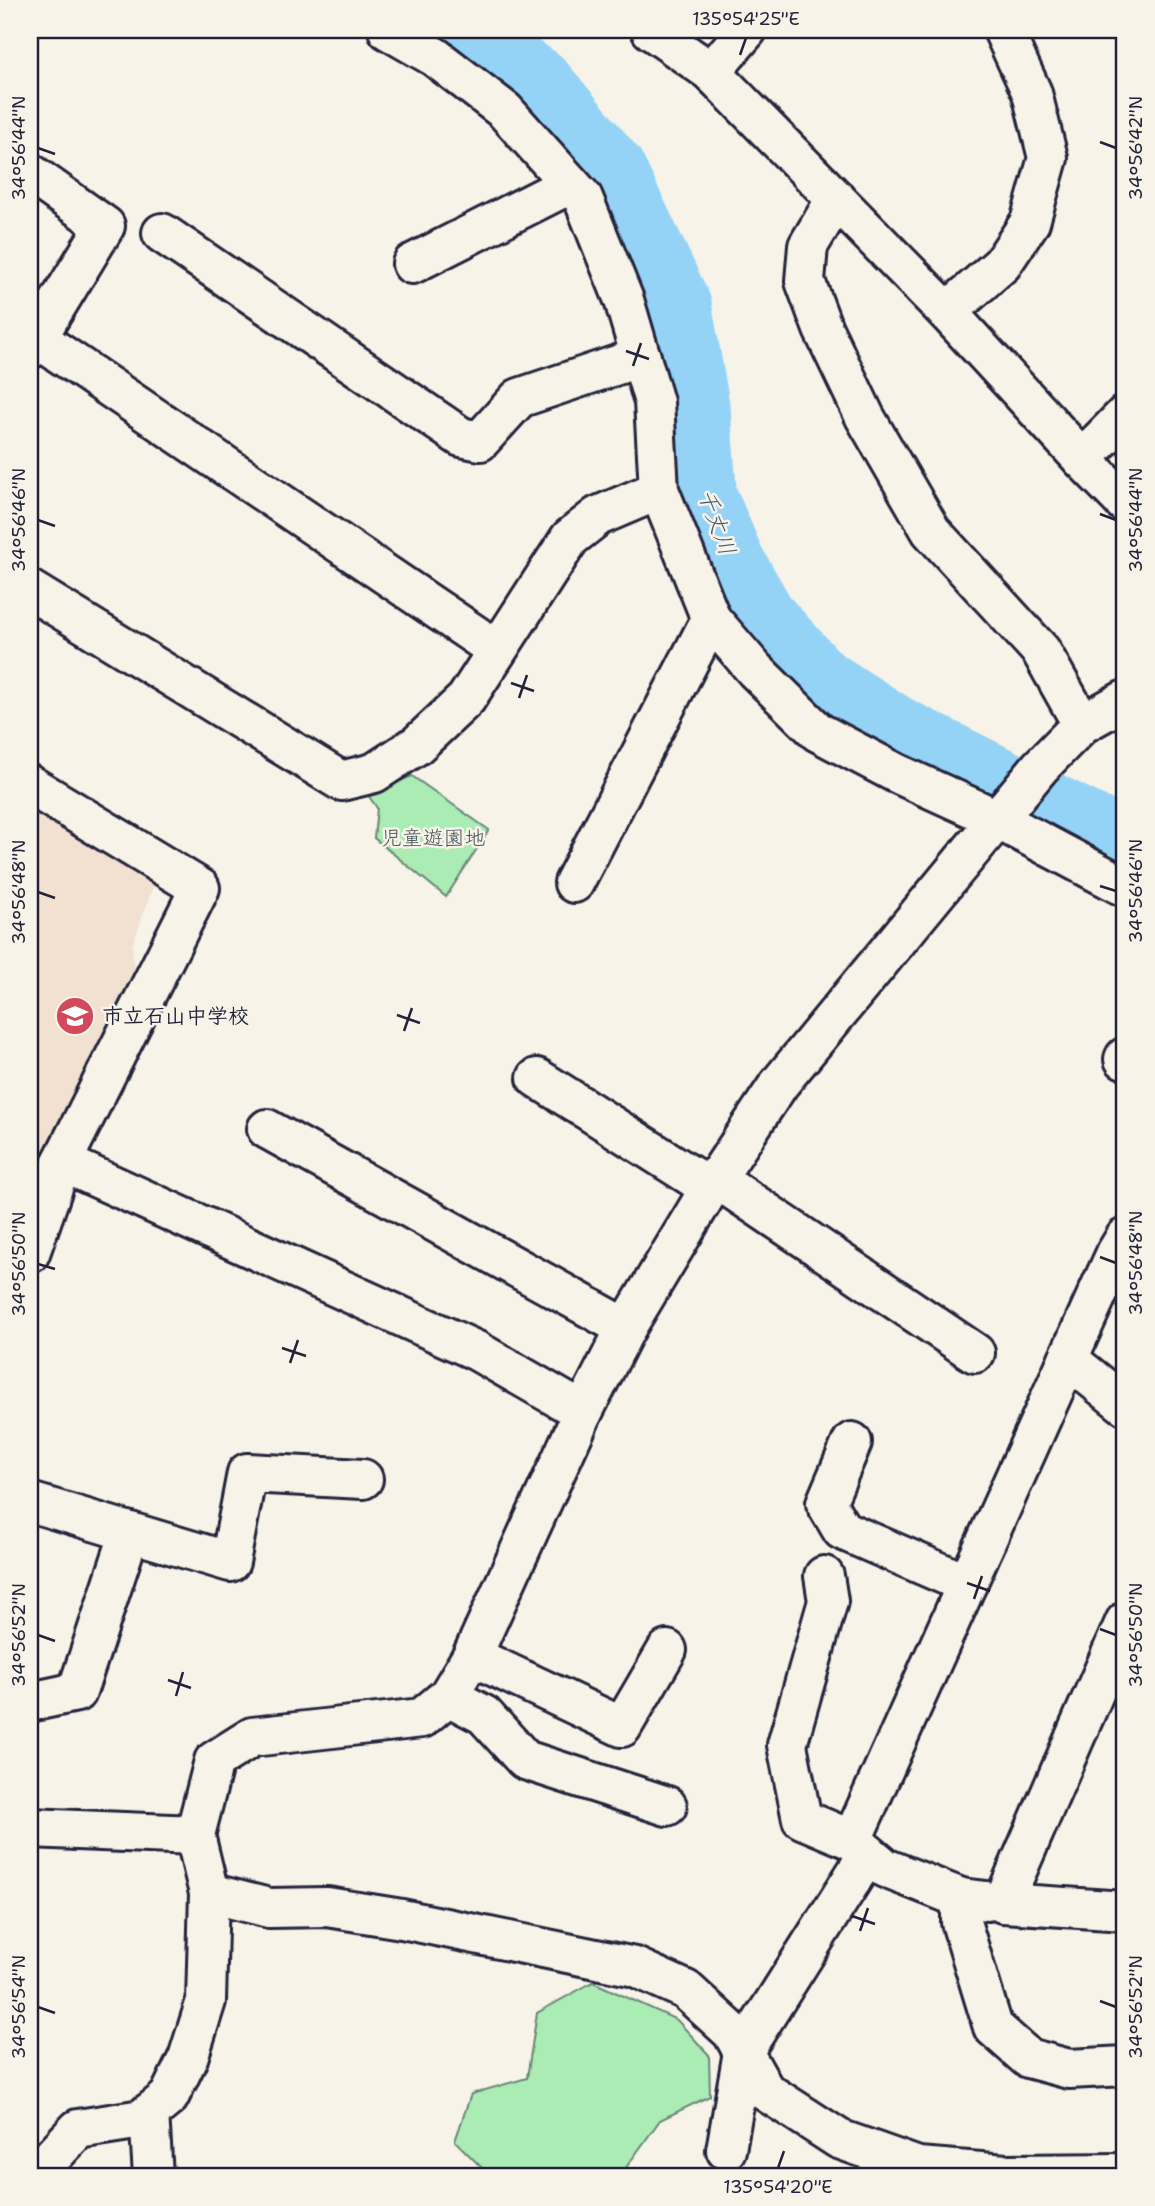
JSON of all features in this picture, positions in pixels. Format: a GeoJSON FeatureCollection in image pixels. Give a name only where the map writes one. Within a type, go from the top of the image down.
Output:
{"type":"FeatureCollection","features":[{"type":"Feature","properties":{"kind":"street"},"geometry":{"type":"LineString","coordinates":[[388,30],[435,58],[505,111],[583,198],[624,300],[654,402],[659,490],[711,619],[755,670],[818,732],[896,773],[1004,810],[1125,887]]}},
{"type":"Feature","properties":{"kind":"street"},"geometry":{"type":"LineString","coordinates":[[651,30],[711,72],[947,312],[1125,503]]}},
{"type":"Feature","properties":{"kind":"street"},"geometry":{"type":"LineString","coordinates":[[711,72],[747,30]]}},
{"type":"Feature","properties":{"kind":"street"},"geometry":{"type":"LineString","coordinates":[[947,312],[1002,264],[1030,222],[1048,158],[1032,93],[1003,30]]}},
{"type":"Feature","properties":{"kind":"street"},"geometry":{"type":"LineString","coordinates":[[30,173],[105,226],[33,344],[497,650]]}},
{"type":"Feature","properties":{"kind":"street"},"geometry":{"type":"LineString","coordinates":[[412,264],[570,184]]}},
{"type":"Feature","properties":{"kind":"street"},"geometry":{"type":"LineString","coordinates":[[836,199],[808,246],[805,281],[829,342],[864,417],[931,531],[1041,651],[1082,724]]}},
{"type":"Feature","properties":{"kind":"street"},"geometry":{"type":"LineString","coordinates":[[162,233],[461,438],[480,441],[519,398],[641,357]]}},
{"type":"Feature","properties":{"kind":"street"},"geometry":{"type":"LineString","coordinates":[[1082,459],[1125,415]]}},
{"type":"Feature","properties":{"kind":"street"},"geometry":{"type":"LineString","coordinates":[[30,590],[341,781],[374,773],[417,745],[466,699],[570,538],[598,516],[659,490]]}},
{"type":"Feature","properties":{"kind":"street"},"geometry":{"type":"LineString","coordinates":[[574,883],[711,619]]}},
{"type":"Feature","properties":{"kind":"street"},"geometry":{"type":"LineString","coordinates":[[34,2176],[78,2129],[142,2119],[169,2097],[188,2059],[206,2001],[209,1893],[195,1835],[214,1761],[252,1737],[422,1717],[448,1696],[472,1656],[583,1412],[626,1328],[779,1084],[1040,767],[1082,724],[1125,701]]}},
{"type":"Feature","properties":{"kind":"street"},"geometry":{"type":"LineString","coordinates":[[30,785],[201,888],[62,1162],[30,1253]]}},
{"type":"Feature","properties":{"kind":"street"},"geometry":{"type":"LineString","coordinates":[[537,1078],[714,1184],[975,1353]]}},
{"type":"Feature","properties":{"kind":"street"},"geometry":{"type":"LineString","coordinates":[[267,1129],[626,1328]]}},
{"type":"Feature","properties":{"kind":"street"},"geometry":{"type":"LineString","coordinates":[[62,1162],[477,1352],[583,1412]]}},
{"type":"Feature","properties":{"kind":"street"},"geometry":{"type":"LineString","coordinates":[[726,2150],[743,2052],[860,1847],[967,1584],[1125,1238]]}},
{"type":"Feature","properties":{"kind":"street"},"geometry":{"type":"LineString","coordinates":[[1069,1359],[1125,1405]]}},
{"type":"Feature","properties":{"kind":"street"},"geometry":{"type":"LineString","coordinates":[[852,1442],[826,1503],[842,1530],[967,1584]]}},
{"type":"Feature","properties":{"kind":"street"},"geometry":{"type":"LineString","coordinates":[[30,1502],[230,1562],[247,1473],[363,1479]]}},
{"type":"Feature","properties":{"kind":"street"},"geometry":{"type":"LineString","coordinates":[[30,1702],[77,1692],[130,1532]]}},
{"type":"Feature","properties":{"kind":"street"},"geometry":{"type":"LineString","coordinates":[[824,1576],[828,1601],[788,1745],[802,1819],[860,1847],[885,1868],[961,1898],[1125,1911]]}},
{"type":"Feature","properties":{"kind":"street"},"geometry":{"type":"LineString","coordinates":[[1003,1903],[1125,1622]]}},
{"type":"Feature","properties":{"kind":"street"},"geometry":{"type":"LineString","coordinates":[[472,1656],[622,1727],[667,1650]]}},
{"type":"Feature","properties":{"kind":"street"},"geometry":{"type":"LineString","coordinates":[[448,1696],[484,1715],[525,1760],[667,1806]]}},
{"type":"Feature","properties":{"kind":"street"},"geometry":{"type":"LineString","coordinates":[[30,1828],[195,1835]]}},
{"type":"Feature","properties":{"kind":"street"},"geometry":{"type":"LineString","coordinates":[[209,1893],[269,1908],[327,1907],[402,1919],[635,1967],[686,1990],[732,2032],[765,2091],[839,2139],[918,2167],[1006,2174],[1125,2173]]}},
{"type":"Feature","properties":{"kind":"street"},"geometry":{"type":"LineString","coordinates":[[961,1898],[961,1922],[993,2027],[1028,2058],[1069,2069],[1125,2066]]}},
{"type":"Feature","properties":{"kind":"street"},"geometry":{"type":"LineString","coordinates":[[149,2113],[153,2176]]}},
{"type":"Feature","properties":{"kind":"shaded area","name":"市立石山中学校"},"geometry":{"type":"Polygon","coordinates":[[[30,811],[155,881],[132,946],[137,996],[103,1036],[30,1210],[30,811]]]}},
{"type":"Feature","properties":{"kind":"green space","name":"児童遊園地"},"geometry":{"type":"Polygon","coordinates":[[[412,776],[489,830],[446,897],[374,838],[377,808],[368,795],[412,776]]]}},
{"type":"Feature","properties":{"kind":"green space"},"geometry":{"type":"Polygon","coordinates":[[[593,1982],[677,2020],[709,2055],[710,2096],[660,2120],[620,2176],[490,2176],[455,2141],[471,2094],[527,2078],[537,2013],[593,1982]]]}},
{"type":"Feature","properties":{"kind":"waterway","name":"千丈川"},"geometry":{"type":"LineString","coordinates":[[461,30],[538,81],[612,170],[678,307],[697,414],[703,496],[730,560],[763,618],[819,680],[897,730],[1125,844]]}},
{"type":"Feature","properties":{"kind":"place","name":"市立石山中学校"},"geometry":{"type":"Point","coordinates":[75,1016]}}]}
